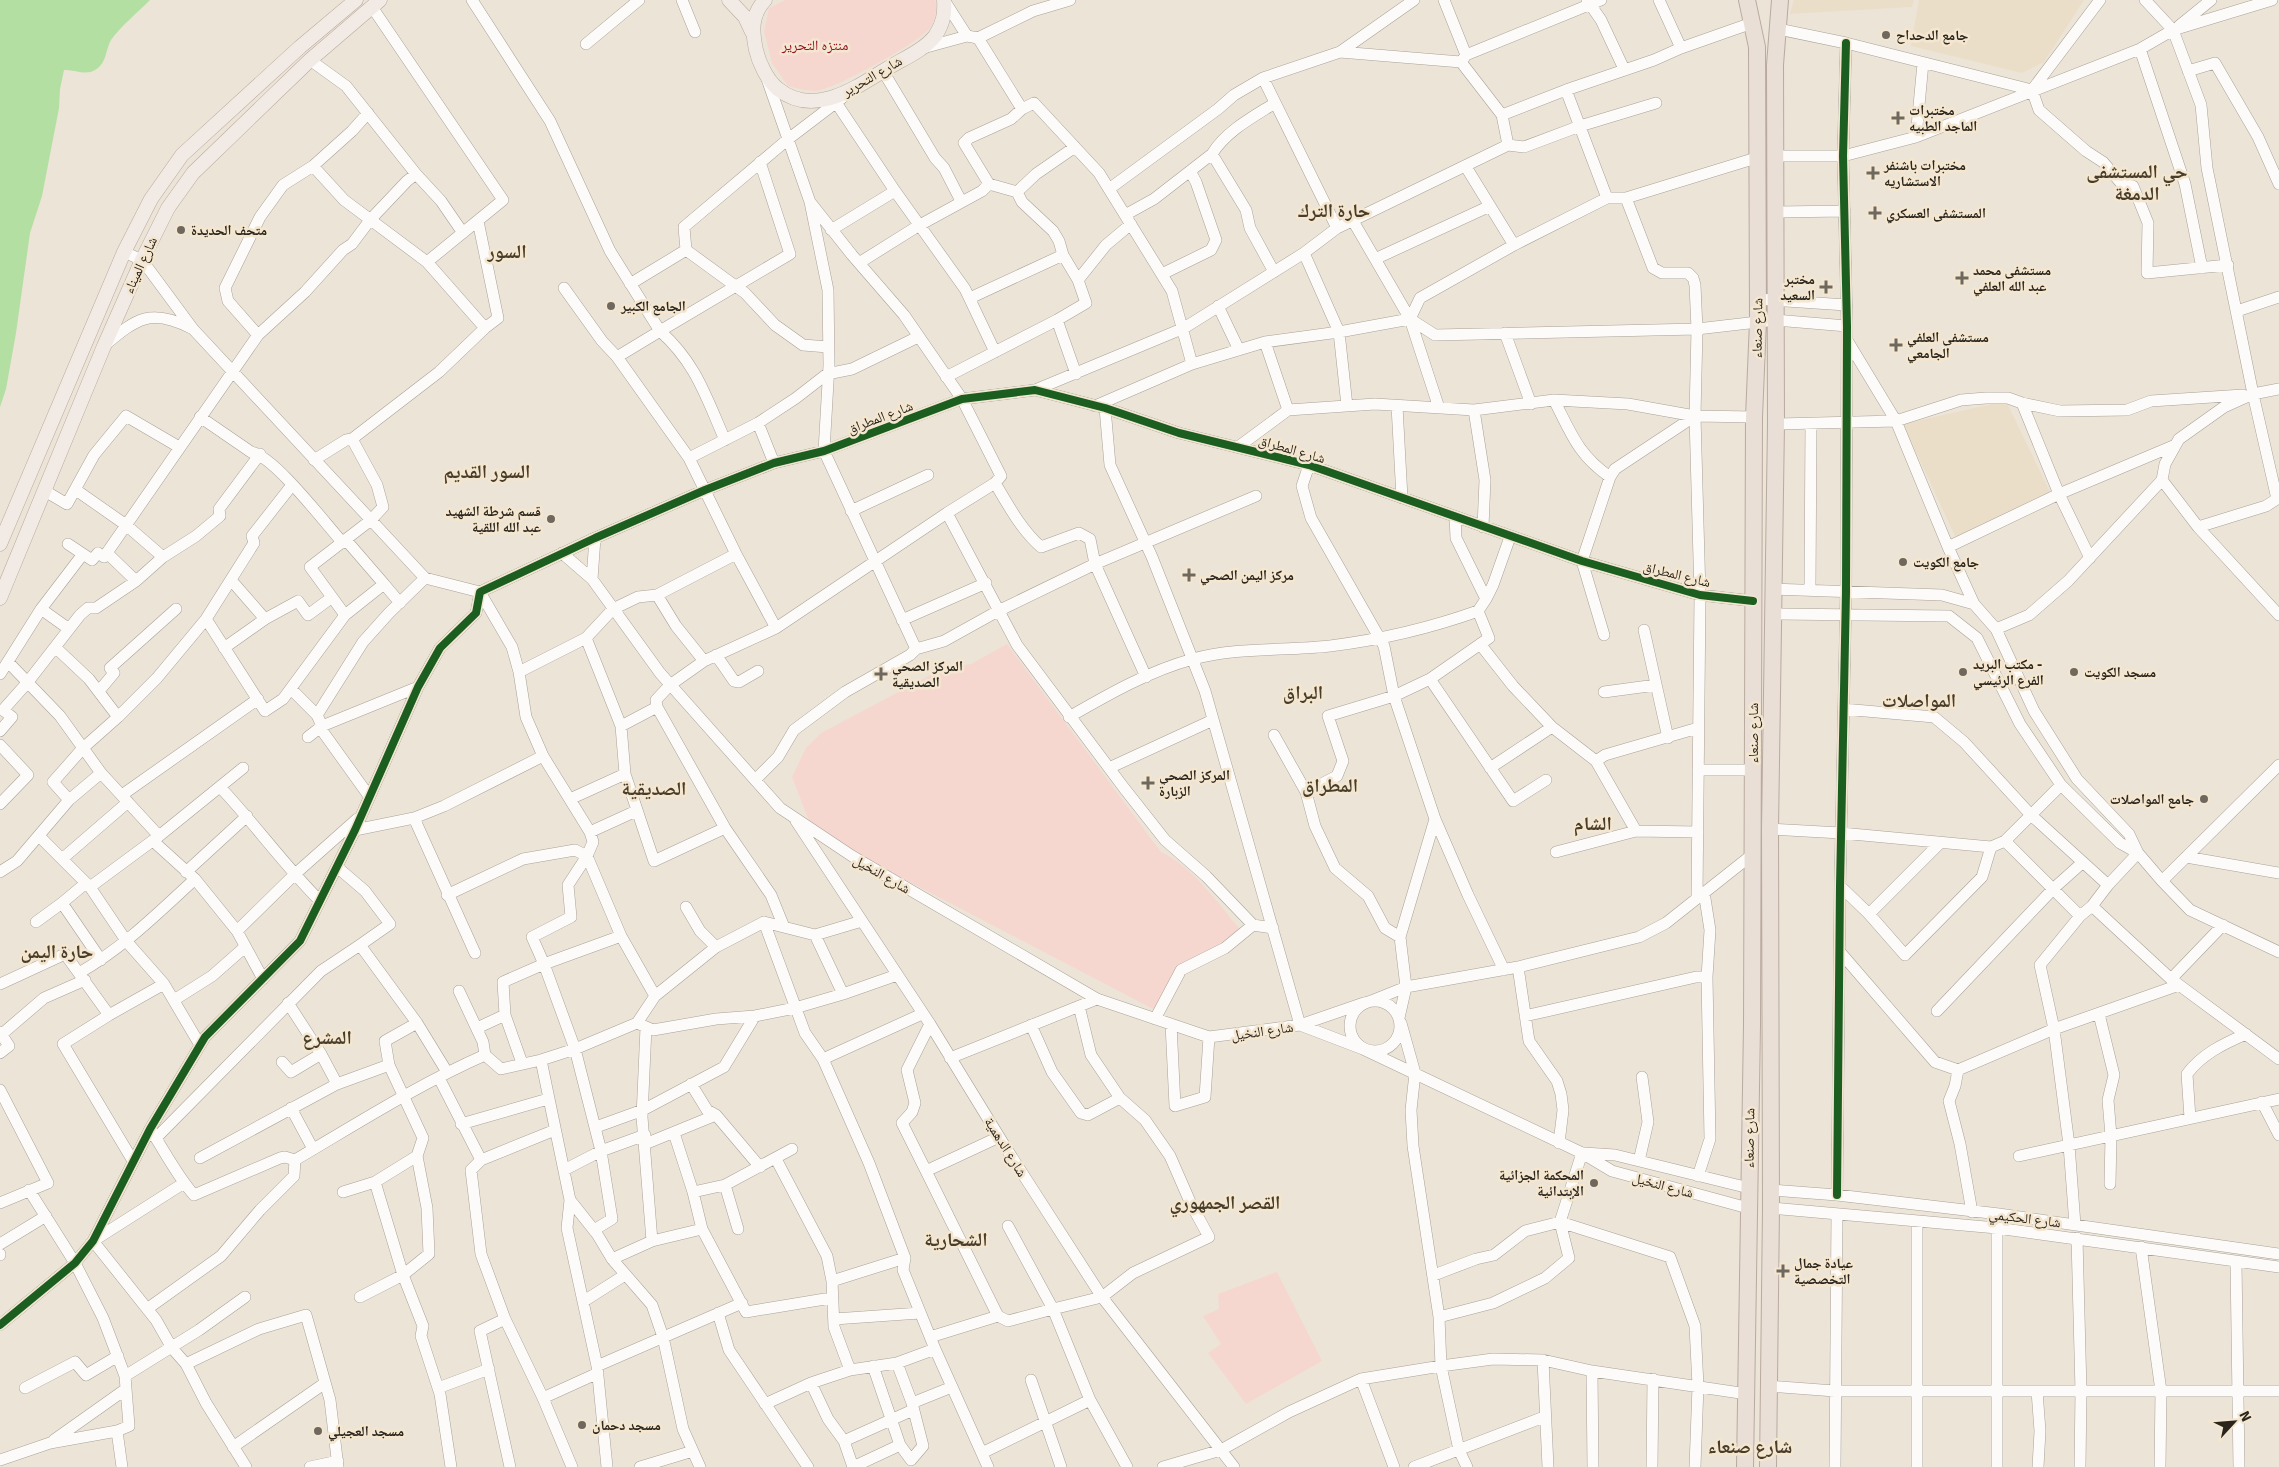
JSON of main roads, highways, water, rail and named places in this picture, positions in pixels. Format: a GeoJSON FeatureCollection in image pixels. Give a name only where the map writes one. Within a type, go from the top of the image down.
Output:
{"type":"FeatureCollection","features":[{"type":"Feature","properties":{"kind":"highway","name":"شارع صنعاء"},"geometry":{"type":"LineString","coordinates":[[1745,1467],[1752,1025],[1754,417],[1758,321],[1757,46],[1747,0]]}},
{"type":"Feature","properties":{"kind":"highway","name":"شارع صنعاء"},"geometry":{"type":"LineString","coordinates":[[1768,1467],[1771,1208],[1770,829],[1776,424],[1774,156],[1775,64],[1780,0]]}},
{"type":"Feature","properties":{"kind":"highway"},"geometry":{"type":"LineString","coordinates":[[1752,1025],[1762,1033],[1770,1028]]}},
{"type":"Feature","properties":{"kind":"highway"},"geometry":{"type":"LineString","coordinates":[[1751,1062],[1757,1056],[1766,1057],[1770,1064]]}},
{"type":"Feature","properties":{"kind":"main road"},"geometry":{"type":"LineString","coordinates":[[0,544],[124,252],[151,199],[182,155],[300,47],[356,0]]}},
{"type":"Feature","properties":{"kind":"main road"},"geometry":{"type":"LineString","coordinates":[[729,0],[745,17],[753,35]]}},
{"type":"Feature","properties":{"kind":"main road","name":"شارع التحرير"},"geometry":{"type":"LineString","coordinates":[[765,0],[754,16],[753,35],[757,54],[764,72],[774,86],[785,95],[798,101],[810,102],[834,101],[921,48],[933,38],[941,25],[945,13],[944,0]]}},
{"type":"Feature","properties":{"kind":"main road","name":"شارع الميناء"},"geometry":{"type":"LineString","coordinates":[[0,598],[104,346],[142,260],[168,208],[193,173],[310,60],[376,3]]}},
{"type":"Feature","properties":{"kind":"place","name":"جامع الدحداح"},"geometry":{"type":"Point","coordinates":[1886,35]}},
{"type":"Feature","properties":{"kind":"place","name":"مختبرات الماجد الطبيه"},"geometry":{"type":"Point","coordinates":[1898,118]}},
{"type":"Feature","properties":{"kind":"place","name":"مختبرات باشنفر الاستشاريه"},"geometry":{"type":"Point","coordinates":[1873,173]}},
{"type":"Feature","properties":{"kind":"place","name":"المستشفى العسكري"},"geometry":{"type":"Point","coordinates":[1875,213]}},
{"type":"Feature","properties":{"kind":"place","name":"متحف الحديدة"},"geometry":{"type":"Point","coordinates":[181,230]}},
{"type":"Feature","properties":{"kind":"place","name":"مستشفى محمد عبد الله العلفي"},"geometry":{"type":"Point","coordinates":[1962,278]}},
{"type":"Feature","properties":{"kind":"place","name":"مختبر السعيد"},"geometry":{"type":"Point","coordinates":[1826,287]}},
{"type":"Feature","properties":{"kind":"place","name":"الجامع الكبير"},"geometry":{"type":"Point","coordinates":[611,306]}},
{"type":"Feature","properties":{"kind":"place","name":"مستشفى العلفي الجامعي"},"geometry":{"type":"Point","coordinates":[1896,345]}},
{"type":"Feature","properties":{"kind":"place","name":"قسم شرطة الشهيد عبد الله اللقية"},"geometry":{"type":"Point","coordinates":[551,519]}},
{"type":"Feature","properties":{"kind":"place","name":"جامع الكويت"},"geometry":{"type":"Point","coordinates":[1903,562]}},
{"type":"Feature","properties":{"kind":"place","name":"مركز اليمن الصحي"},"geometry":{"type":"Point","coordinates":[1189,575]}},
{"type":"Feature","properties":{"kind":"place","name":"مكتب البريد - الفرع الرئيسي"},"geometry":{"type":"Point","coordinates":[1963,672]}},
{"type":"Feature","properties":{"kind":"place","name":"مسجد الكويت"},"geometry":{"type":"Point","coordinates":[2074,672]}},
{"type":"Feature","properties":{"kind":"place","name":"المركز الصحي الصديقية"},"geometry":{"type":"Point","coordinates":[881,674]}},
{"type":"Feature","properties":{"kind":"place","name":"المركز الصحي الزبارة"},"geometry":{"type":"Point","coordinates":[1148,783]}},
{"type":"Feature","properties":{"kind":"place","name":"جامع المواصلات"},"geometry":{"type":"Point","coordinates":[2204,799]}},
{"type":"Feature","properties":{"kind":"place","name":"المحكمة الجزائية الإبتدائية"},"geometry":{"type":"Point","coordinates":[1594,1183]}},
{"type":"Feature","properties":{"kind":"place","name":"عيادة جمال التخصصية"},"geometry":{"type":"Point","coordinates":[1783,1271]}},
{"type":"Feature","properties":{"kind":"place","name":"مسجد دحمان"},"geometry":{"type":"Point","coordinates":[582,1425]}},
{"type":"Feature","properties":{"kind":"place","name":"مسجد العجيلي"},"geometry":{"type":"Point","coordinates":[318,1431]}},
{"type":"Feature","properties":{"kind":"district","name":"حي المستشفى الدمغة"},"geometry":{"type":"Point","coordinates":[2137,182]}},
{"type":"Feature","properties":{"kind":"district","name":"حارة الترك"},"geometry":{"type":"Point","coordinates":[1334,210]}},
{"type":"Feature","properties":{"kind":"district","name":"السور"},"geometry":{"type":"Point","coordinates":[507,251]}},
{"type":"Feature","properties":{"kind":"district","name":"السور القديم"},"geometry":{"type":"Point","coordinates":[487,471]}},
{"type":"Feature","properties":{"kind":"district","name":"البراق"},"geometry":{"type":"Point","coordinates":[1303,692]}},
{"type":"Feature","properties":{"kind":"district","name":"المواصلات"},"geometry":{"type":"Point","coordinates":[1919,700]}},
{"type":"Feature","properties":{"kind":"district","name":"المطراق"},"geometry":{"type":"Point","coordinates":[1330,785]}},
{"type":"Feature","properties":{"kind":"district","name":"الصديقية"},"geometry":{"type":"Point","coordinates":[654,788]}},
{"type":"Feature","properties":{"kind":"district","name":"الشام"},"geometry":{"type":"Point","coordinates":[1593,823]}},
{"type":"Feature","properties":{"kind":"district","name":"حارة اليمن"},"geometry":{"type":"Point","coordinates":[57,951]}},
{"type":"Feature","properties":{"kind":"district","name":"المشرع"},"geometry":{"type":"Point","coordinates":[327,1037]}},
{"type":"Feature","properties":{"kind":"district","name":"القصر الجمهوري"},"geometry":{"type":"Point","coordinates":[1225,1202]}},
{"type":"Feature","properties":{"kind":"district","name":"الشحارية"},"geometry":{"type":"Point","coordinates":[956,1239]}},
{"type":"Feature","properties":{"kind":"district","name":"شارع صنعاء"},"geometry":{"type":"Point","coordinates":[1750,1446]}},
{"type":"Feature","properties":{"kind":"park label","name":"منتزه التحرير"},"geometry":{"type":"Point","coordinates":[815,45]}}]}
